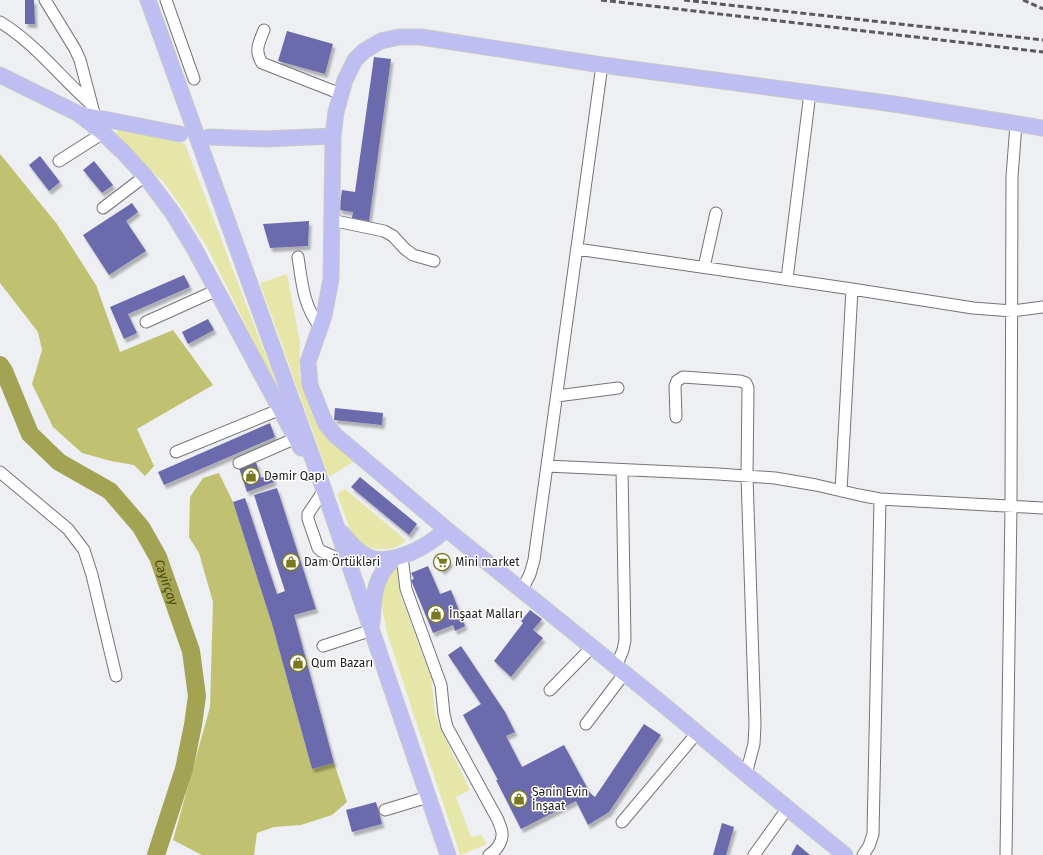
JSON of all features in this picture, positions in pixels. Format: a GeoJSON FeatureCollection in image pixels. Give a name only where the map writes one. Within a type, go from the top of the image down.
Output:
{"type":"FeatureCollection","features":[{"type":"Feature","properties":{"kind":"main road"},"geometry":{"type":"LineString","coordinates":[[148,0],[324,490],[448,855]]}},
{"type":"Feature","properties":{"kind":"main road"},"geometry":{"type":"LineString","coordinates":[[844,855],[697,733],[446,529],[335,434],[326,424],[313,392],[309,376],[308,362],[324,316],[331,279],[333,136],[340,94],[355,60],[364,51],[381,41],[399,36],[421,36],[602,65],[894,104],[1043,128]]}},
{"type":"Feature","properties":{"kind":"main road"},"geometry":{"type":"LineString","coordinates":[[0,76],[80,114],[124,152],[145,176],[172,212],[194,248],[324,490]]}},
{"type":"Feature","properties":{"kind":"main road"},"geometry":{"type":"LineString","coordinates":[[80,114],[93,110],[180,134]]}},
{"type":"Feature","properties":{"kind":"main road"},"geometry":{"type":"LineString","coordinates":[[209,138],[266,139],[333,136]]}},
{"type":"Feature","properties":{"kind":"main road"},"geometry":{"type":"LineString","coordinates":[[336,525],[351,544],[361,553],[380,560],[398,557],[423,547],[435,540],[446,529]]}},
{"type":"Feature","properties":{"kind":"main road"},"geometry":{"type":"LineString","coordinates":[[372,630],[374,593],[378,580],[385,567],[398,557]]}},
{"type":"Feature","properties":{"kind":"street"},"geometry":{"type":"LineString","coordinates":[[46,0],[75,49],[83,68],[93,110]]}},
{"type":"Feature","properties":{"kind":"street"},"geometry":{"type":"LineString","coordinates":[[166,0],[194,79]]}},
{"type":"Feature","properties":{"kind":"street"},"geometry":{"type":"LineString","coordinates":[[0,22],[15,30],[30,44],[93,110]]}},
{"type":"Feature","properties":{"kind":"street"},"geometry":{"type":"LineString","coordinates":[[264,30],[258,47],[258,56],[262,63],[340,94]]}},
{"type":"Feature","properties":{"kind":"street"},"geometry":{"type":"LineString","coordinates":[[522,590],[530,574],[534,560],[602,65]]}},
{"type":"Feature","properties":{"kind":"street"},"geometry":{"type":"LineString","coordinates":[[787,279],[810,93]]}},
{"type":"Feature","properties":{"kind":"street"},"geometry":{"type":"LineString","coordinates":[[1006,855],[1012,177],[1016,124]]}},
{"type":"Feature","properties":{"kind":"street"},"geometry":{"type":"LineString","coordinates":[[59,161],[103,133]]}},
{"type":"Feature","properties":{"kind":"street"},"geometry":{"type":"LineString","coordinates":[[103,208],[145,176]]}},
{"type":"Feature","properties":{"kind":"street"},"geometry":{"type":"LineString","coordinates":[[704,267],[716,213]]}},
{"type":"Feature","properties":{"kind":"street"},"geometry":{"type":"LineString","coordinates":[[331,220],[384,230],[393,236],[405,250],[413,255],[434,261]]}},
{"type":"Feature","properties":{"kind":"street"},"geometry":{"type":"LineString","coordinates":[[577,249],[787,279],[973,308],[1012,311],[1043,307]]}},
{"type":"Feature","properties":{"kind":"street"},"geometry":{"type":"LineString","coordinates":[[298,257],[307,306],[313,318],[320,327]]}},
{"type":"Feature","properties":{"kind":"street"},"geometry":{"type":"LineString","coordinates":[[841,491],[852,289]]}},
{"type":"Feature","properties":{"kind":"street"},"geometry":{"type":"LineString","coordinates":[[146,322],[217,290]]}},
{"type":"Feature","properties":{"kind":"street"},"geometry":{"type":"LineString","coordinates":[[676,418],[675,386],[677,381],[684,377],[740,381],[746,383],[748,388],[747,476],[755,724],[754,744],[746,774]]}},
{"type":"Feature","properties":{"kind":"street"},"geometry":{"type":"LineString","coordinates":[[557,396],[618,388]]}},
{"type":"Feature","properties":{"kind":"street"},"geometry":{"type":"LineString","coordinates":[[176,452],[281,409]]}},
{"type":"Feature","properties":{"kind":"street"},"geometry":{"type":"LineString","coordinates":[[239,464],[296,438]]}},
{"type":"Feature","properties":{"kind":"street"},"geometry":{"type":"LineString","coordinates":[[547,466],[775,478],[880,499],[1043,508]]}},
{"type":"Feature","properties":{"kind":"street"},"geometry":{"type":"LineString","coordinates":[[586,724],[620,670],[625,640],[622,470]]}},
{"type":"Feature","properties":{"kind":"street"},"geometry":{"type":"LineString","coordinates":[[0,472],[68,529],[84,550],[92,575],[116,676]]}},
{"type":"Feature","properties":{"kind":"street"},"geometry":{"type":"LineString","coordinates":[[324,490],[308,514],[308,519],[318,548],[321,551],[349,563]]}},
{"type":"Feature","properties":{"kind":"street"},"geometry":{"type":"LineString","coordinates":[[863,855],[869,846],[873,834],[880,499]]}},
{"type":"Feature","properties":{"kind":"street"},"geometry":{"type":"LineString","coordinates":[[398,557],[406,589],[441,685],[447,727],[498,820],[502,833],[500,843],[493,854]]}},
{"type":"Feature","properties":{"kind":"street"},"geometry":{"type":"LineString","coordinates":[[323,646],[372,630]]}},
{"type":"Feature","properties":{"kind":"street"},"geometry":{"type":"LineString","coordinates":[[550,690],[592,647]]}},
{"type":"Feature","properties":{"kind":"street"},"geometry":{"type":"LineString","coordinates":[[622,822],[697,733]]}},
{"type":"Feature","properties":{"kind":"street"},"geometry":{"type":"LineString","coordinates":[[385,810],[428,797]]}},
{"type":"Feature","properties":{"kind":"street"},"geometry":{"type":"LineString","coordinates":[[754,855],[788,809]]}},
{"type":"Feature","properties":{"kind":"green space"},"geometry":{"type":"Polygon","coordinates":[[[121,129],[185,144],[277,385],[208,249],[183,209],[165,184],[115,133],[121,129]]]}},
{"type":"Feature","properties":{"kind":"green space"},"geometry":{"type":"Polygon","coordinates":[[[287,274],[300,342],[299,373],[310,410],[317,425],[327,437],[355,461],[329,477],[260,283],[287,274]]]}},
{"type":"Feature","properties":{"kind":"green space"},"geometry":{"type":"Polygon","coordinates":[[[345,489],[406,540],[394,548],[387,549],[370,548],[361,544],[348,524],[337,494],[345,489]]]}},
{"type":"Feature","properties":{"kind":"green space"},"geometry":{"type":"Polygon","coordinates":[[[397,568],[400,594],[431,677],[435,713],[440,728],[470,790],[456,797],[471,837],[481,835],[487,844],[461,855],[387,633],[382,608],[383,593],[385,585],[393,569],[397,568]]]}},
{"type":"Feature","properties":{"kind":"shaded area"},"geometry":{"type":"Polygon","coordinates":[[[0,154],[57,224],[96,285],[120,352],[173,330],[213,385],[137,429],[154,466],[145,476],[134,465],[111,461],[82,453],[53,427],[32,384],[42,350],[38,332],[0,283],[0,154]]]}},
{"type":"Feature","properties":{"kind":"shaded area"},"geometry":{"type":"Polygon","coordinates":[[[219,473],[233,502],[272,624],[312,769],[334,763],[347,802],[332,815],[301,825],[274,827],[257,833],[254,855],[202,855],[173,840],[210,707],[213,602],[199,553],[189,537],[190,497],[203,478],[219,473]]]}},
{"type":"Feature","properties":{"kind":"building"},"geometry":{"type":"Polygon","coordinates":[[[25,0],[34,0],[35,24],[25,24],[25,0]]]}},
{"type":"Feature","properties":{"kind":"building"},"geometry":{"type":"Polygon","coordinates":[[[287,31],[333,44],[325,74],[278,61],[287,31]]]}},
{"type":"Feature","properties":{"kind":"building"},"geometry":{"type":"Polygon","coordinates":[[[374,57],[391,59],[369,221],[352,218],[353,212],[339,210],[342,190],[355,192],[374,57]]]}},
{"type":"Feature","properties":{"kind":"building"},"geometry":{"type":"Polygon","coordinates":[[[40,156],[60,182],[49,191],[29,165],[40,156]]]}},
{"type":"Feature","properties":{"kind":"building"},"geometry":{"type":"Polygon","coordinates":[[[94,161],[113,185],[102,193],[83,170],[94,161]]]}},
{"type":"Feature","properties":{"kind":"building"},"geometry":{"type":"Polygon","coordinates":[[[132,203],[138,212],[126,221],[146,251],[109,275],[83,235],[132,203]]]}},
{"type":"Feature","properties":{"kind":"building"},"geometry":{"type":"Polygon","coordinates":[[[309,221],[308,246],[270,248],[263,224],[309,221]]]}},
{"type":"Feature","properties":{"kind":"building"},"geometry":{"type":"Polygon","coordinates":[[[184,275],[190,287],[128,314],[137,333],[124,339],[110,307],[184,275]]]}},
{"type":"Feature","properties":{"kind":"building"},"geometry":{"type":"Polygon","coordinates":[[[208,319],[214,330],[188,344],[182,332],[208,319]]]}},
{"type":"Feature","properties":{"kind":"building"},"geometry":{"type":"Polygon","coordinates":[[[335,408],[383,413],[382,425],[334,420],[335,408]]]}},
{"type":"Feature","properties":{"kind":"building"},"geometry":{"type":"Polygon","coordinates":[[[270,423],[275,437],[164,485],[158,472],[270,423]]]}},
{"type":"Feature","properties":{"kind":"building"},"geometry":{"type":"Polygon","coordinates":[[[256,462],[261,478],[272,474],[274,482],[247,492],[239,468],[256,462]]]}},
{"type":"Feature","properties":{"kind":"building"},"geometry":{"type":"Polygon","coordinates":[[[360,477],[417,524],[409,535],[351,487],[360,477]]]}},
{"type":"Feature","properties":{"kind":"building"},"geometry":{"type":"Polygon","coordinates":[[[277,488],[316,609],[294,615],[334,763],[312,769],[272,624],[233,502],[245,498],[277,594],[285,591],[254,495],[277,488]]]}},
{"type":"Feature","properties":{"kind":"building","name":"Mini market"},"geometry":{"type":"Polygon","coordinates":[[[440,554],[451,562],[443,571],[433,563],[440,554]]]}},
{"type":"Feature","properties":{"kind":"building"},"geometry":{"type":"Polygon","coordinates":[[[428,566],[440,594],[451,590],[465,626],[455,631],[453,625],[433,633],[411,580],[414,579],[411,573],[428,566]]]}},
{"type":"Feature","properties":{"kind":"building"},"geometry":{"type":"Polygon","coordinates":[[[530,610],[542,619],[533,630],[543,638],[511,677],[494,661],[523,623],[521,621],[530,610]]]}},
{"type":"Feature","properties":{"kind":"building"},"geometry":{"type":"Polygon","coordinates":[[[461,646],[505,712],[515,732],[506,736],[522,767],[564,745],[590,793],[595,797],[644,724],[661,735],[609,812],[588,825],[576,801],[521,829],[496,780],[498,780],[463,715],[481,704],[448,655],[461,646]]]}},
{"type":"Feature","properties":{"kind":"building"},"geometry":{"type":"Polygon","coordinates":[[[376,802],[382,824],[352,832],[346,810],[376,802]]]}},
{"type":"Feature","properties":{"kind":"building"},"geometry":{"type":"Polygon","coordinates":[[[722,823],[734,827],[726,855],[713,855],[722,823]]]}},
{"type":"Feature","properties":{"kind":"building"},"geometry":{"type":"Polygon","coordinates":[[[797,844],[810,855],[791,855],[797,844]]]}},
{"type":"Feature","properties":{"kind":"waterway","name":"Cəyirçay"},"geometry":{"type":"LineString","coordinates":[[0,365],[4,371],[30,434],[59,462],[110,491],[141,527],[158,557],[191,651],[197,696],[193,725],[184,769],[156,855]]}},
{"type":"Feature","properties":{"kind":"railway"},"geometry":{"type":"LineString","coordinates":[[601,0],[1043,52]]}},
{"type":"Feature","properties":{"kind":"railway"},"geometry":{"type":"LineString","coordinates":[[684,0],[1043,40]]}},
{"type":"Feature","properties":{"kind":"railway"},"geometry":{"type":"LineString","coordinates":[[1023,0],[1043,9]]}},
{"type":"Feature","properties":{"kind":"place","name":"Dəmir Qapı"},"geometry":{"type":"Point","coordinates":[251,476]}},
{"type":"Feature","properties":{"kind":"place","name":"Dam Örtükləri"},"geometry":{"type":"Point","coordinates":[291,562]}},
{"type":"Feature","properties":{"kind":"place","name":"Mini market"},"geometry":{"type":"Point","coordinates":[442,562]}},
{"type":"Feature","properties":{"kind":"place","name":"İnşaat Malları"},"geometry":{"type":"Point","coordinates":[436,614]}},
{"type":"Feature","properties":{"kind":"place","name":"Qum Bazarı"},"geometry":{"type":"Point","coordinates":[298,663]}},
{"type":"Feature","properties":{"kind":"place","name":"Sənin Evin İnşaat"},"geometry":{"type":"Point","coordinates":[519,799]}}]}
